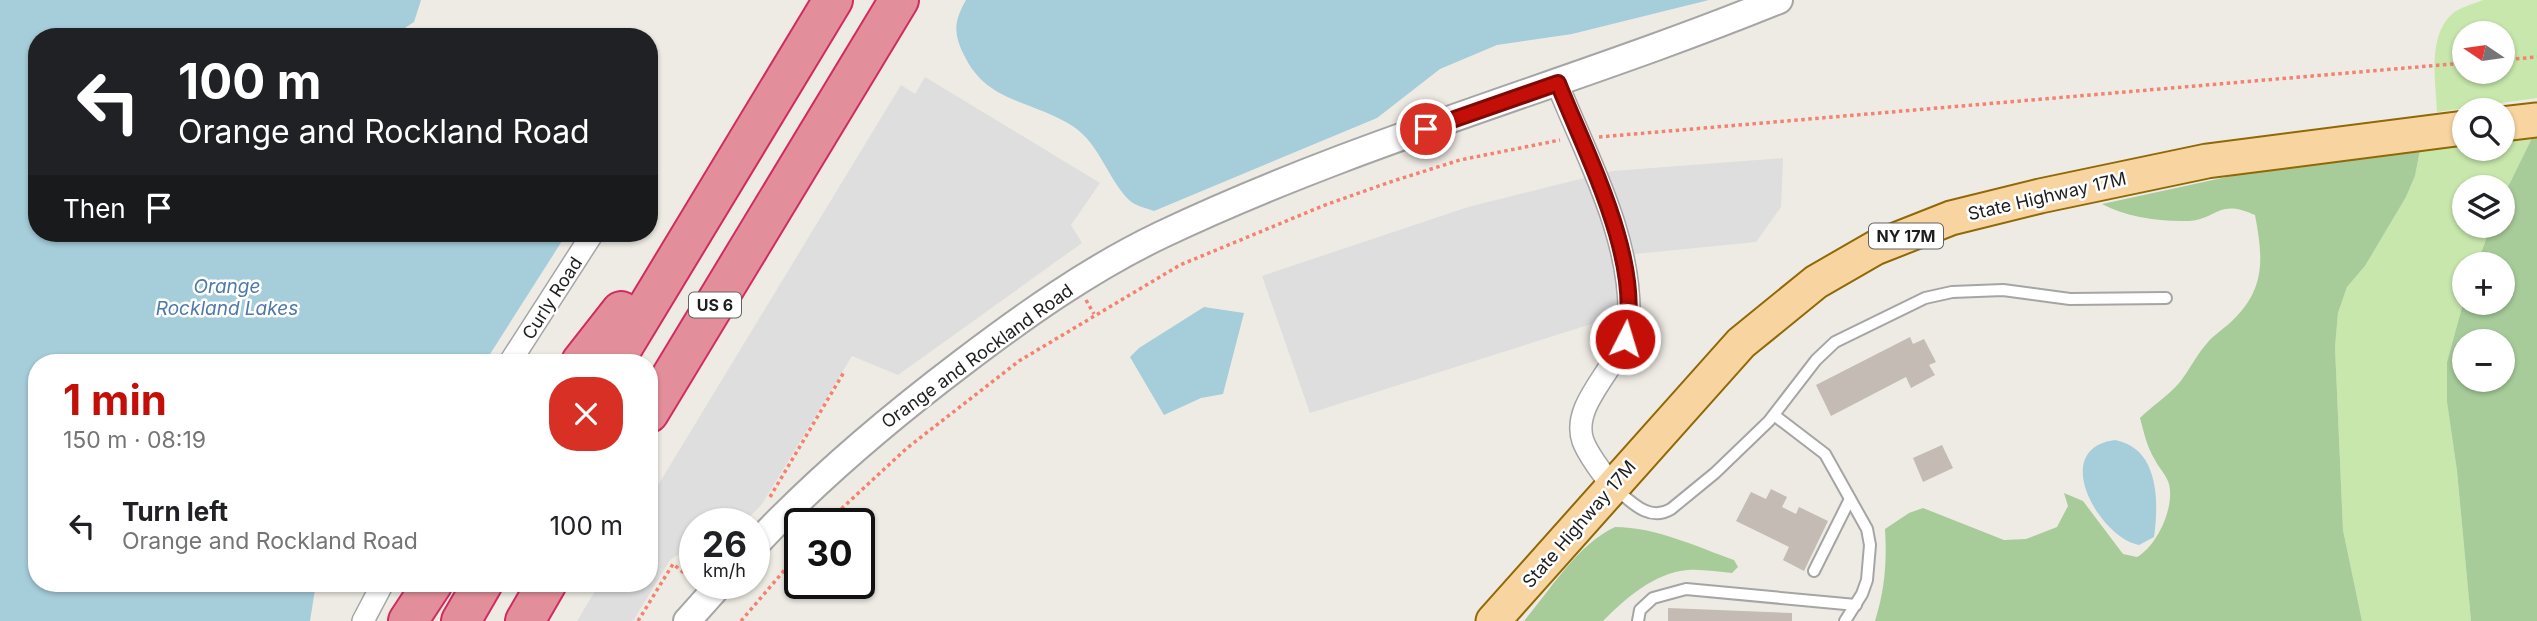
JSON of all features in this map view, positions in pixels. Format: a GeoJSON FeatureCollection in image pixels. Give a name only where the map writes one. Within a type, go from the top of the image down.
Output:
{"type":"FeatureCollection","features":[{"type":"Feature","properties":{"kind":"highway"},"geometry":{"type":"LineString","coordinates":[[619,354],[833,0]]}},
{"type":"Feature","properties":{"kind":"highway","name":"US 6"},"geometry":{"type":"LineString","coordinates":[[658,398],[899,0]]}},
{"type":"Feature","properties":{"kind":"highway"},"geometry":{"type":"LineString","coordinates":[[587,354],[645,280],[682,222],[747,141]]}},
{"type":"Feature","properties":{"kind":"highway"},"geometry":{"type":"LineString","coordinates":[[408,621],[427,592]]}},
{"type":"Feature","properties":{"kind":"highway"},"geometry":{"type":"LineString","coordinates":[[461,621],[478,592]]}},
{"type":"Feature","properties":{"kind":"highway"},"geometry":{"type":"LineString","coordinates":[[525,621],[542,592]]}},
{"type":"Feature","properties":{"kind":"highway"},"geometry":{"type":"LineString","coordinates":[[543,621],[560,592]]}},
{"type":"Feature","properties":{"kind":"main road"},"geometry":{"type":"LineString","coordinates":[[2515,123],[2537,120]]}},
{"type":"Feature","properties":{"kind":"main road","name":"State Highway 17M"},"geometry":{"type":"LineString","coordinates":[[1493,621],[1741,343],[1816,282],[1875,248],[1964,215],[2207,161],[2452,130]]}},
{"type":"Feature","properties":{"kind":"street","name":"Orange and Rockland Road"},"geometry":{"type":"LineString","coordinates":[[770,530],[826,473],[898,412],[1019,321],[1118,258],[1259,190],[1650,51],[1779,0]]}},
{"type":"Feature","properties":{"kind":"street"},"geometry":{"type":"LineString","coordinates":[[1558,83],[1611,215],[1626,279],[1629,322],[1625,339],[1617,358],[1586,406],[1581,423],[1583,441],[1612,486]]}},
{"type":"Feature","properties":{"kind":"street","name":"Curly Road"},"geometry":{"type":"LineString","coordinates":[[515,354],[587,242]]}},
{"type":"Feature","properties":{"kind":"street"},"geometry":{"type":"LineString","coordinates":[[363,621],[378,592]]}},
{"type":"Feature","properties":{"kind":"street"},"geometry":{"type":"LineString","coordinates":[[687,621],[707,599]]}},
{"type":"Feature","properties":{"kind":"lane"},"geometry":{"type":"LineString","coordinates":[[1612,486],[1641,510],[1664,513],[1715,473],[1774,415],[1816,360],[1835,342],[1940,293],[2003,290],[2070,299],[2166,298]]}},
{"type":"Feature","properties":{"kind":"lane"},"geometry":{"type":"LineString","coordinates":[[1774,415],[1825,454],[1867,529],[1870,545],[1867,580],[1856,605],[1845,621]]}},
{"type":"Feature","properties":{"kind":"lane"},"geometry":{"type":"LineString","coordinates":[[1814,571],[1850,499]]}},
{"type":"Feature","properties":{"kind":"lane"},"geometry":{"type":"LineString","coordinates":[[1638,621],[1640,610],[1653,598],[1686,589],[1856,605]]}},
{"type":"Feature","properties":{"kind":"path"},"geometry":{"type":"LineString","coordinates":[[2515,59],[2537,57]]}},
{"type":"Feature","properties":{"kind":"path"},"geometry":{"type":"LineString","coordinates":[[768,500],[844,373]]}},
{"type":"Feature","properties":{"kind":"path"},"geometry":{"type":"LineString","coordinates":[[658,588],[673,564],[679,569]]}},
{"type":"Feature","properties":{"kind":"path"},"geometry":{"type":"LineString","coordinates":[[741,621],[784,571]]}},
{"type":"Feature","properties":{"kind":"path"},"geometry":{"type":"LineString","coordinates":[[638,621],[656,592]]}},
{"type":"Feature","properties":{"kind":"green space"},"geometry":{"type":"Polygon","coordinates":[[[2483,0],[2537,0],[2537,98],[2515,101],[2515,98],[2452,98],[2452,110],[2437,112],[2435,60],[2439,35],[2452,14],[2483,0]]]}},
{"type":"Feature","properties":{"kind":"green space"},"geometry":{"type":"Polygon","coordinates":[[[2532,138],[2514,175],[2452,175],[2452,238],[2487,238],[2481,252],[2452,252],[2452,315],[2460,315],[2456,329],[2452,329],[2452,344],[2447,362],[2447,402],[2457,471],[2471,621],[2362,621],[2343,530],[2335,347],[2338,313],[2347,287],[2365,266],[2406,197],[2415,176],[2420,150],[2452,147],[2452,161],[2515,161],[2515,140],[2532,138]]]}},
{"type":"Feature","properties":{"kind":"green space"},"geometry":{"type":"Polygon","coordinates":[[[2532,138],[2537,138],[2537,621],[2471,621],[2457,471],[2447,402],[2447,362],[2452,344],[2452,392],[2515,392],[2515,329],[2456,329],[2460,315],[2515,315],[2515,252],[2481,252],[2487,238],[2515,238],[2514,175],[2532,138]]]}},
{"type":"Feature","properties":{"kind":"green space"},"geometry":{"type":"Polygon","coordinates":[[[2420,150],[2415,176],[2406,197],[2365,266],[2347,287],[2338,313],[2335,347],[2343,530],[2362,621],[1875,621],[1884,575],[1885,529],[1909,513],[1923,508],[2004,540],[2026,539],[2057,527],[2068,506],[2064,493],[2083,501],[2123,554],[2137,557],[2151,544],[2163,525],[2169,504],[2169,484],[2150,450],[2140,418],[2180,382],[2204,347],[2244,308],[2257,284],[2260,258],[2258,230],[2255,215],[2233,208],[2198,219],[2177,221],[2133,215],[2102,204],[2236,175],[2420,150]]]}},
{"type":"Feature","properties":{"kind":"green space"},"geometry":{"type":"Polygon","coordinates":[[[1615,527],[1646,530],[1676,539],[1734,560],[1738,567],[1732,573],[1688,570],[1664,576],[1641,588],[1603,621],[1524,621],[1577,556],[1589,544],[1615,527]]]}},
{"type":"Feature","properties":{"kind":"shaded area"},"geometry":{"type":"Polygon","coordinates":[[[925,77],[1100,183],[1071,225],[1082,243],[898,375],[852,356],[758,508],[679,508],[679,554],[670,560],[658,580],[658,485],[901,85],[915,94],[925,77]]]}},
{"type":"Feature","properties":{"kind":"shaded area"},"geometry":{"type":"Polygon","coordinates":[[[1783,158],[1781,207],[1756,242],[1635,254],[1639,309],[1310,413],[1262,276],[1468,207],[1613,171],[1783,158]]]}},
{"type":"Feature","properties":{"kind":"shaded area"},"geometry":{"type":"Polygon","coordinates":[[[595,592],[651,592],[633,621],[577,621],[595,592]]]}},
{"type":"Feature","properties":{"kind":"water","name":"Orange Rockland Lakes"},"geometry":{"type":"Polygon","coordinates":[[[0,0],[421,0],[414,22],[405,28],[28,28],[28,242],[561,242],[490,354],[28,354],[28,592],[315,592],[310,621],[0,621],[0,0]]]}},
{"type":"Feature","properties":{"kind":"water"},"geometry":{"type":"Polygon","coordinates":[[[966,0],[1709,0],[1572,34],[1497,45],[1440,69],[1377,118],[1154,211],[1129,200],[1091,143],[1074,127],[998,92],[974,71],[960,47],[956,27],[966,0]]]}},
{"type":"Feature","properties":{"kind":"water"},"geometry":{"type":"Polygon","coordinates":[[[1204,307],[1244,313],[1223,394],[1201,398],[1164,415],[1130,357],[1139,348],[1204,307]]]}},
{"type":"Feature","properties":{"kind":"water"},"geometry":{"type":"Polygon","coordinates":[[[2115,440],[2130,445],[2140,454],[2153,478],[2156,508],[2154,537],[2139,545],[2124,539],[2109,527],[2087,493],[2083,475],[2085,459],[2095,447],[2115,440]]]}},
{"type":"Feature","properties":{"kind":"building"},"geometry":{"type":"Polygon","coordinates":[[[1910,337],[1913,344],[1924,339],[1936,362],[1929,365],[1935,375],[1911,388],[1906,377],[1831,416],[1816,385],[1910,337]]]}},
{"type":"Feature","properties":{"kind":"building"},"geometry":{"type":"Polygon","coordinates":[[[1942,445],[1953,468],[1923,482],[1913,458],[1942,445]]]}},
{"type":"Feature","properties":{"kind":"building"},"geometry":{"type":"Polygon","coordinates":[[[1771,489],[1787,497],[1782,507],[1796,514],[1799,507],[1828,521],[1804,571],[1783,560],[1789,547],[1736,521],[1751,492],[1766,499],[1771,489]]]}},
{"type":"Feature","properties":{"kind":"building"},"geometry":{"type":"Polygon","coordinates":[[[1668,608],[1792,613],[1792,621],[1668,621],[1668,608]]]}},
{"type":"Feature","properties":{"kind":"route"},"geometry":{"type":"LineString","coordinates":[[1426,129],[1558,83],[1611,215],[1621,250],[1629,322],[1625,339]]}}]}
